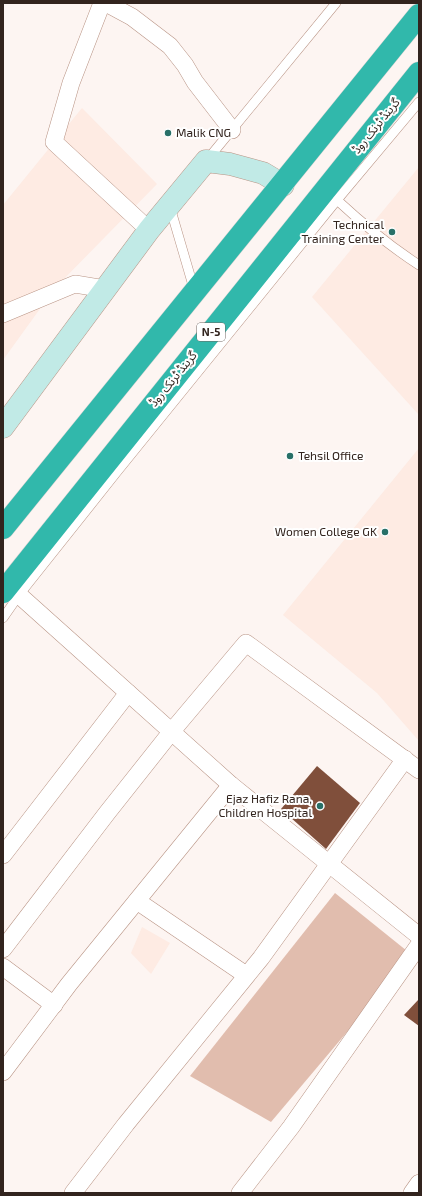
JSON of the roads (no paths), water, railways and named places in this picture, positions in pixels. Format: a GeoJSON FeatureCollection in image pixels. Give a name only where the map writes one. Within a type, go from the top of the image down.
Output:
{"type":"FeatureCollection","features":[{"type":"Feature","properties":{"kind":"highway"},"geometry":{"type":"LineString","coordinates":[[3,528],[419,16]]}},
{"type":"Feature","properties":{"kind":"highway","name":"گرینڈ ٹرنک روڈ"},"geometry":{"type":"LineString","coordinates":[[11,590],[419,73]]}},
{"type":"Feature","properties":{"kind":"main road"},"geometry":{"type":"LineString","coordinates":[[3,427],[149,230],[206,161],[230,164],[263,173],[283,185]]}},
{"type":"Feature","properties":{"kind":"street"},"geometry":{"type":"LineString","coordinates":[[102,3],[71,83],[54,142],[149,230]]}},
{"type":"Feature","properties":{"kind":"street"},"geometry":{"type":"LineString","coordinates":[[106,3],[132,17],[170,46],[185,64],[195,82],[232,130]]}},
{"type":"Feature","properties":{"kind":"street"},"geometry":{"type":"LineString","coordinates":[[3,314],[75,284],[105,289]]}},
{"type":"Feature","properties":{"kind":"street"},"geometry":{"type":"LineString","coordinates":[[11,590],[172,731],[231,785],[419,936]]}},
{"type":"Feature","properties":{"kind":"street"},"geometry":{"type":"LineString","coordinates":[[3,949],[172,731],[246,643],[419,770]]}},
{"type":"Feature","properties":{"kind":"street"},"geometry":{"type":"LineString","coordinates":[[3,855],[128,693]]}},
{"type":"Feature","properties":{"kind":"street"},"geometry":{"type":"LineString","coordinates":[[73,1193],[126,1124],[261,958],[404,759]]}},
{"type":"Feature","properties":{"kind":"street"},"geometry":{"type":"LineString","coordinates":[[3,1072],[54,1005],[231,785]]}},
{"type":"Feature","properties":{"kind":"street"},"geometry":{"type":"LineString","coordinates":[[137,901],[246,975]]}},
{"type":"Feature","properties":{"kind":"street"},"geometry":{"type":"LineString","coordinates":[[240,1193],[290,1127],[419,945]]}},
{"type":"Feature","properties":{"kind":"street"},"geometry":{"type":"LineString","coordinates":[[3,966],[54,1005]]}},
{"type":"Feature","properties":{"kind":"street"},"geometry":{"type":"LineString","coordinates":[[412,1193],[419,1183]]}},
{"type":"Feature","properties":{"kind":"lane"},"geometry":{"type":"LineString","coordinates":[[206,161],[336,3]]}},
{"type":"Feature","properties":{"kind":"lane"},"geometry":{"type":"LineString","coordinates":[[3,618],[11,590],[419,102]]}},
{"type":"Feature","properties":{"kind":"lane"},"geometry":{"type":"LineString","coordinates":[[337,200],[386,243],[419,265]]}},
{"type":"Feature","properties":{"kind":"lane"},"geometry":{"type":"LineString","coordinates":[[169,206],[195,291]]}},
{"type":"Feature","properties":{"kind":"place","name":"Malik CNG"},"geometry":{"type":"Point","coordinates":[168,133]}},
{"type":"Feature","properties":{"kind":"place","name":"Technical Training Center"},"geometry":{"type":"Point","coordinates":[392,232]}},
{"type":"Feature","properties":{"kind":"place","name":"Tehsil Office"},"geometry":{"type":"Point","coordinates":[290,456]}},
{"type":"Feature","properties":{"kind":"place","name":"Women College GK"},"geometry":{"type":"Point","coordinates":[385,532]}},
{"type":"Feature","properties":{"kind":"place","name":"Ejaz Hafiz Rana, Children Hospital"},"geometry":{"type":"Point","coordinates":[320,806]}}]}
